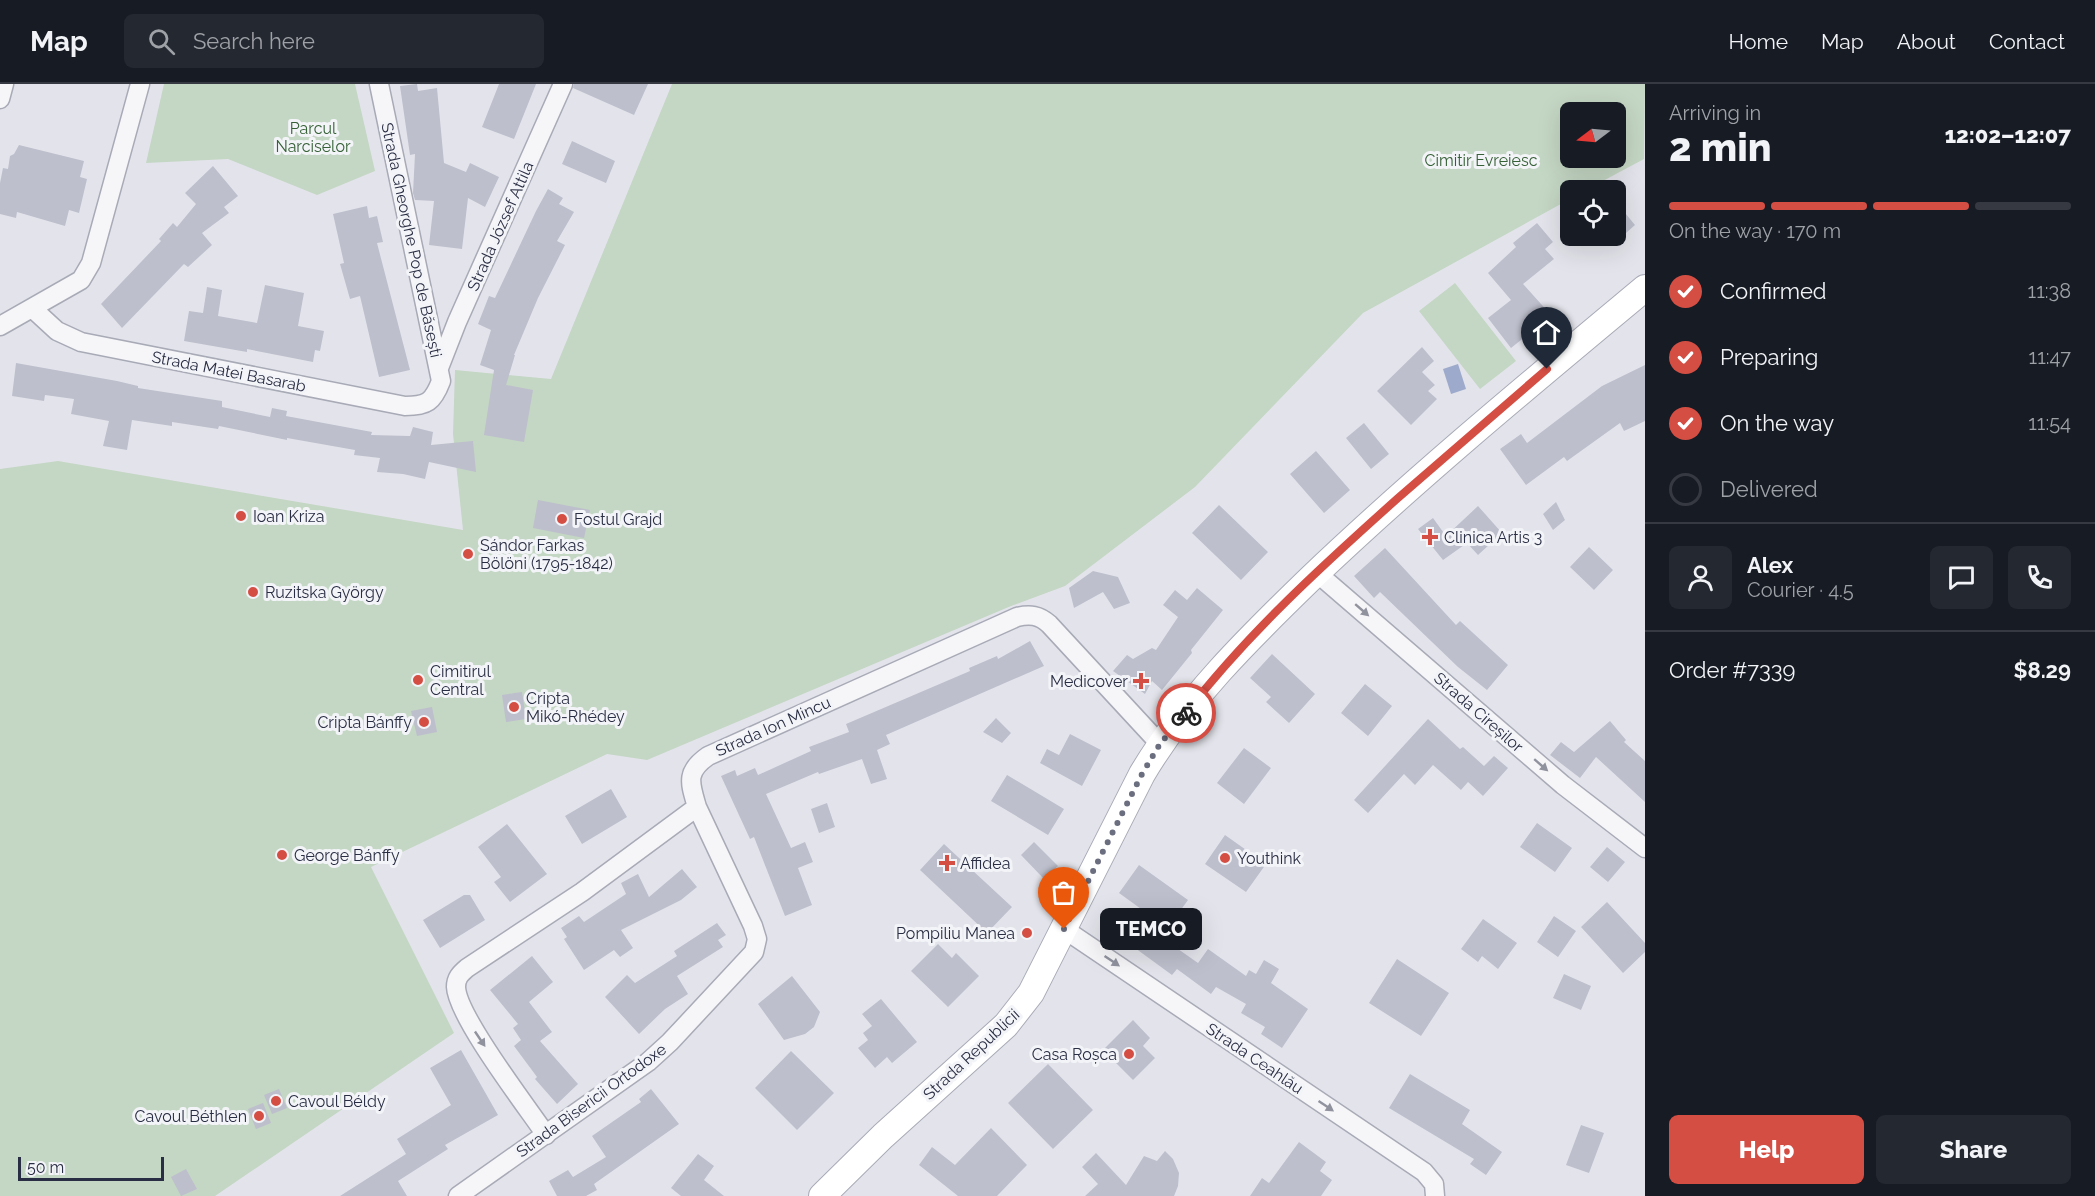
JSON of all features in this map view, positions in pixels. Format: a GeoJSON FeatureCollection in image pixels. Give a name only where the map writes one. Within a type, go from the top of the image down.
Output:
{"type":"FeatureCollection","features":[{"type":"Feature","properties":{"kind":"street"},"geometry":{"type":"LineString","coordinates":[[0,99],[4,84]]}},
{"type":"Feature","properties":{"kind":"street"},"geometry":{"type":"LineString","coordinates":[[0,326],[81,280],[91,263],[140,84]]}},
{"type":"Feature","properties":{"kind":"street","name":"Strada Gheorghe Pop de Băsești"},"geometry":{"type":"LineString","coordinates":[[379,84],[439,368],[441,381],[435,396]]}},
{"type":"Feature","properties":{"kind":"street","name":"Strada József Attila"},"geometry":{"type":"LineString","coordinates":[[439,368],[457,322],[563,84]]}},
{"type":"Feature","properties":{"kind":"street","name":"Strada Republicii"},"geometry":{"type":"LineString","coordinates":[[822,1196],[883,1136],[1006,1025],[1031,993],[1130,797],[1160,744],[1211,680],[1260,627],[1354,538],[1502,408],[1645,288]]}},
{"type":"Feature","properties":{"kind":"street","name":"Strada Matei Basarab"},"geometry":{"type":"LineString","coordinates":[[32,308],[57,331],[81,342],[405,406],[426,403],[435,396]]}},
{"type":"Feature","properties":{"kind":"street","name":"Strada Cireșilor"},"geometry":{"type":"LineString","coordinates":[[1317,573],[1563,785],[1645,848]]}},
{"type":"Feature","properties":{"kind":"street","name":"Strada Ion Mincu"},"geometry":{"type":"LineString","coordinates":[[697,807],[690,782],[691,776],[696,764],[708,756],[1017,617],[1027,615],[1036,616],[1049,624],[1160,744]]}},
{"type":"Feature","properties":{"kind":"street"},"geometry":{"type":"LineString","coordinates":[[546,1136],[475,1032],[461,1005],[456,986],[458,975],[582,892],[697,807]]}},
{"type":"Feature","properties":{"kind":"street","name":"Strada Bisericii Ortodoxe"},"geometry":{"type":"LineString","coordinates":[[458,1196],[648,1062],[732,978],[756,948],[757,939],[753,926],[697,807]]}},
{"type":"Feature","properties":{"kind":"street","name":"Strada Ceahlău"},"geometry":{"type":"LineString","coordinates":[[1064,929],[1424,1172],[1434,1184],[1435,1196]]}},
{"type":"Feature","properties":{"kind":"green space","name":"Parcul Narciselor"},"geometry":{"type":"Polygon","coordinates":[[[164,84],[355,84],[375,171],[317,195],[228,159],[146,163],[164,84]]]}},
{"type":"Feature","properties":{"kind":"green space","name":"Cimitirul Central"},"geometry":{"type":"Polygon","coordinates":[[[672,84],[1645,84],[1644,159],[1605,180],[1560,180],[1560,205],[1363,313],[1195,487],[1065,586],[1011,606],[647,760],[607,754],[371,867],[454,1033],[215,1196],[0,1196],[0,469],[58,461],[463,530],[453,434],[455,370],[551,379],[672,84]]]}},
{"type":"Feature","properties":{"kind":"green space"},"geometry":{"type":"Polygon","coordinates":[[[1455,283],[1516,361],[1480,389],[1419,311],[1455,283]]]}},
{"type":"Feature","properties":{"kind":"water"},"geometry":{"type":"Polygon","coordinates":[[[1458,364],[1466,389],[1451,394],[1443,369],[1458,364]]]}},
{"type":"Feature","properties":{"kind":"building"},"geometry":{"type":"Polygon","coordinates":[[[417,84],[418,91],[437,88],[444,163],[466,172],[470,163],[499,177],[485,207],[468,198],[462,249],[429,245],[434,201],[415,200],[413,193],[415,154],[410,155],[400,86],[417,84]]]}},
{"type":"Feature","properties":{"kind":"building"},"geometry":{"type":"Polygon","coordinates":[[[499,84],[536,84],[514,139],[482,127],[499,84]]]}},
{"type":"Feature","properties":{"kind":"building"},"geometry":{"type":"Polygon","coordinates":[[[574,84],[648,84],[634,115],[573,88],[574,84]]]}},
{"type":"Feature","properties":{"kind":"building"},"geometry":{"type":"Polygon","coordinates":[[[572,141],[615,161],[606,183],[562,164],[572,141]]]}},
{"type":"Feature","properties":{"kind":"building"},"geometry":{"type":"Polygon","coordinates":[[[19,145],[84,161],[80,177],[87,179],[79,213],[69,210],[65,226],[17,212],[16,218],[0,214],[0,183],[3,168],[8,169],[10,156],[14,154],[19,145]]]}},
{"type":"Feature","properties":{"kind":"building"},"geometry":{"type":"Polygon","coordinates":[[[213,166],[238,196],[224,207],[229,213],[202,233],[212,245],[188,267],[184,264],[122,328],[101,304],[161,241],[159,239],[173,223],[177,227],[196,204],[185,193],[213,166]]]}},
{"type":"Feature","properties":{"kind":"building"},"geometry":{"type":"Polygon","coordinates":[[[548,189],[563,198],[559,204],[574,212],[557,241],[565,245],[538,298],[514,355],[506,385],[533,390],[524,442],[484,435],[494,370],[480,365],[491,330],[478,324],[489,296],[495,298],[548,189]]]}},
{"type":"Feature","properties":{"kind":"building"},"geometry":{"type":"Polygon","coordinates":[[[367,206],[369,218],[377,216],[383,242],[377,243],[410,370],[379,377],[360,296],[350,299],[340,264],[344,263],[333,214],[367,206]]]}},
{"type":"Feature","properties":{"kind":"building"},"geometry":{"type":"Polygon","coordinates":[[[1626,214],[1635,225],[1626,233],[1626,214]]]}},
{"type":"Feature","properties":{"kind":"building"},"geometry":{"type":"Polygon","coordinates":[[[1537,223],[1553,242],[1545,249],[1554,259],[1523,284],[1559,324],[1544,337],[1536,328],[1511,348],[1488,318],[1511,300],[1488,273],[1516,247],[1513,243],[1537,223]]]}},
{"type":"Feature","properties":{"kind":"building"},"geometry":{"type":"Polygon","coordinates":[[[265,285],[304,293],[298,326],[324,331],[320,351],[315,350],[313,362],[247,349],[247,352],[184,341],[189,311],[203,313],[207,287],[222,290],[218,316],[257,323],[265,285]]]}},
{"type":"Feature","properties":{"kind":"building"},"geometry":{"type":"Polygon","coordinates":[[[1422,347],[1434,361],[1422,372],[1435,385],[1428,391],[1437,399],[1411,425],[1377,391],[1422,347]]]}},
{"type":"Feature","properties":{"kind":"building"},"geometry":{"type":"Polygon","coordinates":[[[16,363],[117,381],[138,386],[138,388],[222,401],[222,407],[270,417],[272,408],[287,411],[286,416],[372,432],[371,435],[410,436],[413,427],[433,432],[431,445],[473,441],[476,472],[429,462],[425,479],[377,472],[380,458],[354,455],[355,450],[287,438],[287,440],[219,426],[218,429],[172,422],[172,426],[132,420],[127,450],[103,446],[109,421],[71,414],[74,399],[45,395],[44,401],[12,396],[16,363]]]}},
{"type":"Feature","properties":{"kind":"building"},"geometry":{"type":"Polygon","coordinates":[[[1645,365],[1645,421],[1624,431],[1620,423],[1567,461],[1564,457],[1526,485],[1500,449],[1521,434],[1527,443],[1602,386],[1645,365]]]}},
{"type":"Feature","properties":{"kind":"building"},"geometry":{"type":"Polygon","coordinates":[[[1364,423],[1389,454],[1371,469],[1346,438],[1364,423]]]}},
{"type":"Feature","properties":{"kind":"building"},"geometry":{"type":"Polygon","coordinates":[[[1316,451],[1350,490],[1324,513],[1290,474],[1316,451]]]}},
{"type":"Feature","properties":{"kind":"building","name":"Fostul Grajd"},"geometry":{"type":"Polygon","coordinates":[[[538,500],[590,510],[584,538],[533,528],[538,500]]]}},
{"type":"Feature","properties":{"kind":"building"},"geometry":{"type":"Polygon","coordinates":[[[1556,502],[1565,520],[1553,530],[1543,514],[1556,502]]]}},
{"type":"Feature","properties":{"kind":"building"},"geometry":{"type":"Polygon","coordinates":[[[1219,505],[1268,552],[1241,580],[1192,533],[1219,505]]]}},
{"type":"Feature","properties":{"kind":"building"},"geometry":{"type":"Polygon","coordinates":[[[1478,506],[1502,533],[1478,555],[1467,543],[1443,560],[1418,529],[1433,518],[1446,536],[1478,506]]]}},
{"type":"Feature","properties":{"kind":"building"},"geometry":{"type":"Polygon","coordinates":[[[1589,547],[1613,570],[1594,590],[1570,567],[1589,547]]]}},
{"type":"Feature","properties":{"kind":"building"},"geometry":{"type":"Polygon","coordinates":[[[1385,548],[1456,625],[1460,621],[1508,665],[1487,690],[1458,667],[1380,592],[1374,598],[1354,576],[1385,548]]]}},
{"type":"Feature","properties":{"kind":"building"},"geometry":{"type":"Polygon","coordinates":[[[1093,571],[1118,577],[1130,603],[1114,609],[1103,592],[1074,608],[1069,588],[1093,571]]]}},
{"type":"Feature","properties":{"kind":"building"},"geometry":{"type":"Polygon","coordinates":[[[1197,588],[1223,610],[1162,690],[1152,681],[1145,694],[1113,671],[1127,655],[1133,659],[1152,648],[1156,650],[1178,617],[1163,605],[1175,590],[1187,600],[1197,588]]]}},
{"type":"Feature","properties":{"kind":"building"},"geometry":{"type":"Polygon","coordinates":[[[1030,641],[1044,666],[886,735],[890,744],[877,750],[887,779],[871,784],[862,759],[819,774],[818,772],[766,794],[791,848],[805,842],[813,862],[798,868],[812,905],[785,916],[754,837],[750,839],[721,776],[735,770],[737,776],[755,768],[758,775],[811,751],[809,747],[849,732],[846,724],[970,671],[969,668],[997,656],[998,659],[1030,641]]]}},
{"type":"Feature","properties":{"kind":"building"},"geometry":{"type":"Polygon","coordinates":[[[1272,654],[1315,694],[1289,723],[1266,702],[1271,697],[1250,678],[1272,654]]]}},
{"type":"Feature","properties":{"kind":"building"},"geometry":{"type":"Polygon","coordinates":[[[1365,684],[1392,706],[1368,736],[1341,713],[1365,684]]]}},
{"type":"Feature","properties":{"kind":"building","name":"Cripta Mikó-Rhédey"},"geometry":{"type":"Polygon","coordinates":[[[522,692],[526,719],[506,722],[502,695],[522,692]]]}},
{"type":"Feature","properties":{"kind":"building","name":"Cripta Bánffy"},"geometry":{"type":"Polygon","coordinates":[[[432,707],[437,732],[417,736],[411,711],[432,707]]]}},
{"type":"Feature","properties":{"kind":"building"},"geometry":{"type":"Polygon","coordinates":[[[996,718],[1011,733],[1002,743],[983,732],[996,718]]]}},
{"type":"Feature","properties":{"kind":"building"},"geometry":{"type":"Polygon","coordinates":[[[1428,719],[1460,749],[1463,747],[1484,766],[1494,756],[1508,768],[1483,796],[1468,782],[1461,790],[1433,765],[1415,785],[1404,774],[1368,813],[1354,800],[1428,719]]]}},
{"type":"Feature","properties":{"kind":"building"},"geometry":{"type":"Polygon","coordinates":[[[1610,721],[1626,740],[1624,742],[1645,761],[1645,802],[1596,757],[1580,778],[1550,755],[1561,742],[1574,752],[1610,721]]]}},
{"type":"Feature","properties":{"kind":"building"},"geometry":{"type":"Polygon","coordinates":[[[1070,734],[1101,750],[1082,786],[1040,763],[1047,749],[1059,755],[1070,734]]]}},
{"type":"Feature","properties":{"kind":"building"},"geometry":{"type":"Polygon","coordinates":[[[1244,748],[1271,768],[1244,804],[1217,783],[1244,748]]]}},
{"type":"Feature","properties":{"kind":"building"},"geometry":{"type":"Polygon","coordinates":[[[1007,775],[1064,809],[1048,835],[991,801],[1007,775]]]}},
{"type":"Feature","properties":{"kind":"building"},"geometry":{"type":"Polygon","coordinates":[[[611,789],[627,817],[582,844],[565,816],[611,789]]]}},
{"type":"Feature","properties":{"kind":"building"},"geometry":{"type":"Polygon","coordinates":[[[827,803],[835,827],[819,833],[811,809],[827,803]]]}},
{"type":"Feature","properties":{"kind":"building"},"geometry":{"type":"Polygon","coordinates":[[[1537,823],[1572,848],[1555,872],[1520,847],[1537,823]]]}},
{"type":"Feature","properties":{"kind":"building"},"geometry":{"type":"Polygon","coordinates":[[[507,824],[547,874],[510,902],[494,882],[501,877],[478,847],[507,824]]]}},
{"type":"Feature","properties":{"kind":"building"},"geometry":{"type":"Polygon","coordinates":[[[1225,835],[1266,864],[1246,892],[1205,864],[1225,835]]]}},
{"type":"Feature","properties":{"kind":"building"},"geometry":{"type":"Polygon","coordinates":[[[1034,842],[1058,866],[1044,879],[1021,855],[1034,842]]]}},
{"type":"Feature","properties":{"kind":"building"},"geometry":{"type":"Polygon","coordinates":[[[944,844],[1012,907],[987,933],[920,870],[944,844]]]}},
{"type":"Feature","properties":{"kind":"building"},"geometry":{"type":"Polygon","coordinates":[[[1607,847],[1625,862],[1608,882],[1590,867],[1607,847]]]}},
{"type":"Feature","properties":{"kind":"building"},"geometry":{"type":"Polygon","coordinates":[[[1139,865],[1188,900],[1161,937],[1198,963],[1208,949],[1246,976],[1249,970],[1256,974],[1264,960],[1279,969],[1271,983],[1308,1009],[1282,1048],[1261,1034],[1265,1027],[1241,1013],[1246,1004],[1216,987],[1211,994],[1177,969],[1172,975],[1135,948],[1155,919],[1119,893],[1139,865]]]}},
{"type":"Feature","properties":{"kind":"building"},"geometry":{"type":"Polygon","coordinates":[[[682,869],[697,887],[681,900],[621,930],[633,948],[620,957],[614,950],[584,970],[564,939],[567,937],[561,928],[579,916],[584,922],[626,894],[621,883],[638,874],[649,897],[682,869]]]}},
{"type":"Feature","properties":{"kind":"building"},"geometry":{"type":"Polygon","coordinates":[[[464,895],[470,895],[485,920],[440,948],[423,920],[464,895]]]}},
{"type":"Feature","properties":{"kind":"building"},"geometry":{"type":"Polygon","coordinates":[[[1607,902],[1645,943],[1645,952],[1623,973],[1581,927],[1607,902]]]}},
{"type":"Feature","properties":{"kind":"building"},"geometry":{"type":"Polygon","coordinates":[[[1554,916],[1576,931],[1558,957],[1537,942],[1554,916]]]}},
{"type":"Feature","properties":{"kind":"building"},"geometry":{"type":"Polygon","coordinates":[[[1483,919],[1517,943],[1498,969],[1482,956],[1478,962],[1461,949],[1483,919]]]}},
{"type":"Feature","properties":{"kind":"building"},"geometry":{"type":"Polygon","coordinates":[[[717,923],[726,935],[718,940],[723,947],[677,976],[688,994],[665,1009],[639,1034],[605,997],[627,975],[635,983],[677,956],[674,951],[717,923]]]}},
{"type":"Feature","properties":{"kind":"building"},"geometry":{"type":"Polygon","coordinates":[[[938,944],[952,958],[956,953],[979,976],[948,1007],[911,971],[938,944]]]}},
{"type":"Feature","properties":{"kind":"building"},"geometry":{"type":"Polygon","coordinates":[[[532,956],[553,982],[529,1002],[552,1032],[540,1041],[578,1084],[557,1104],[535,1079],[537,1077],[514,1046],[521,1040],[513,1028],[518,1024],[490,990],[532,956]]]}},
{"type":"Feature","properties":{"kind":"building"},"geometry":{"type":"Polygon","coordinates":[[[1397,959],[1449,993],[1421,1036],[1369,1003],[1397,959]]]}},
{"type":"Feature","properties":{"kind":"building"},"geometry":{"type":"Polygon","coordinates":[[[1564,974],[1591,986],[1581,1010],[1553,998],[1564,974]]]}},
{"type":"Feature","properties":{"kind":"building"},"geometry":{"type":"Polygon","coordinates":[[[792,976],[820,1012],[814,1027],[805,1034],[784,1040],[758,1004],[792,976]]]}},
{"type":"Feature","properties":{"kind":"building"},"geometry":{"type":"Polygon","coordinates":[[[881,999],[917,1042],[892,1063],[887,1057],[875,1068],[858,1048],[868,1040],[863,1033],[872,1026],[862,1014],[881,999]]]}},
{"type":"Feature","properties":{"kind":"building","name":"Casa Roșca"},"geometry":{"type":"Polygon","coordinates":[[[1133,1020],[1150,1038],[1143,1046],[1155,1058],[1133,1080],[1103,1050],[1133,1020]]]}},
{"type":"Feature","properties":{"kind":"building"},"geometry":{"type":"Polygon","coordinates":[[[461,1050],[498,1115],[445,1145],[448,1149],[398,1181],[407,1196],[340,1196],[406,1154],[397,1139],[451,1105],[430,1068],[461,1050]]]}},
{"type":"Feature","properties":{"kind":"building"},"geometry":{"type":"Polygon","coordinates":[[[791,1051],[834,1093],[797,1130],[755,1088],[791,1051]]]}},
{"type":"Feature","properties":{"kind":"building"},"geometry":{"type":"Polygon","coordinates":[[[1048,1064],[1093,1110],[1053,1149],[1008,1103],[1048,1064]]]}},
{"type":"Feature","properties":{"kind":"building"},"geometry":{"type":"Polygon","coordinates":[[[1410,1074],[1470,1110],[1462,1124],[1502,1152],[1486,1175],[1470,1164],[1474,1159],[1389,1108],[1410,1074]]]}},
{"type":"Feature","properties":{"kind":"building","name":"Cavoul Béldy"},"geometry":{"type":"Polygon","coordinates":[[[279,1089],[287,1108],[272,1114],[264,1095],[279,1089]]]}},
{"type":"Feature","properties":{"kind":"building"},"geometry":{"type":"Polygon","coordinates":[[[651,1089],[679,1124],[594,1184],[597,1190],[586,1196],[557,1196],[549,1181],[568,1170],[573,1177],[606,1157],[592,1136],[641,1102],[639,1099],[651,1089]]]}},
{"type":"Feature","properties":{"kind":"building","name":"Cavoul Béthlen"},"geometry":{"type":"Polygon","coordinates":[[[263,1103],[271,1123],[256,1129],[248,1109],[263,1103]]]}},
{"type":"Feature","properties":{"kind":"building"},"geometry":{"type":"Polygon","coordinates":[[[1581,1125],[1604,1133],[1589,1173],[1566,1165],[1581,1125]]]}},
{"type":"Feature","properties":{"kind":"building"},"geometry":{"type":"Polygon","coordinates":[[[991,1128],[1027,1165],[997,1196],[958,1196],[919,1165],[932,1147],[955,1165],[991,1128]]]}},
{"type":"Feature","properties":{"kind":"building"},"geometry":{"type":"Polygon","coordinates":[[[1299,1142],[1326,1162],[1320,1171],[1332,1180],[1321,1196],[1250,1196],[1262,1178],[1269,1183],[1299,1142]]]}},
{"type":"Feature","properties":{"kind":"building"},"geometry":{"type":"Polygon","coordinates":[[[1165,1151],[1173,1159],[1179,1173],[1174,1196],[1085,1196],[1098,1184],[1082,1167],[1096,1153],[1126,1185],[1144,1156],[1157,1161],[1165,1151]]]}},
{"type":"Feature","properties":{"kind":"building"},"geometry":{"type":"Polygon","coordinates":[[[698,1154],[714,1166],[704,1180],[724,1196],[681,1196],[671,1188],[698,1154]]]}},
{"type":"Feature","properties":{"kind":"building"},"geometry":{"type":"Polygon","coordinates":[[[186,1169],[197,1189],[181,1196],[171,1177],[186,1169]]]}},
{"type":"Feature","properties":{"kind":"way so far"},"geometry":{"type":"LineString","coordinates":[[1064,929],[1142,774],[1160,744],[1186,713]]}},
{"type":"Feature","properties":{"kind":"place","name":"Ioan Kriza"},"geometry":{"type":"Point","coordinates":[241,516]}},
{"type":"Feature","properties":{"kind":"place","name":"Fostul Grajd"},"geometry":{"type":"Point","coordinates":[562,519]}},
{"type":"Feature","properties":{"kind":"place","name":"Clinica Artis 3"},"geometry":{"type":"Point","coordinates":[1430,537]}},
{"type":"Feature","properties":{"kind":"place","name":"Sándor Farkas Bölöni (1795-1842)"},"geometry":{"type":"Point","coordinates":[468,554]}},
{"type":"Feature","properties":{"kind":"place","name":"Ruzitska György"},"geometry":{"type":"Point","coordinates":[253,592]}},
{"type":"Feature","properties":{"kind":"place","name":"Cimitirul Central"},"geometry":{"type":"Point","coordinates":[418,680]}},
{"type":"Feature","properties":{"kind":"place","name":"Medicover"},"geometry":{"type":"Point","coordinates":[1141,681]}},
{"type":"Feature","properties":{"kind":"place","name":"Cripta Mikó-Rhédey"},"geometry":{"type":"Point","coordinates":[514,707]}},
{"type":"Feature","properties":{"kind":"place","name":"Cripta Bánffy"},"geometry":{"type":"Point","coordinates":[424,722]}},
{"type":"Feature","properties":{"kind":"place","name":"George Bánffy"},"geometry":{"type":"Point","coordinates":[282,855]}},
{"type":"Feature","properties":{"kind":"place","name":"Youthink"},"geometry":{"type":"Point","coordinates":[1225,858]}},
{"type":"Feature","properties":{"kind":"place","name":"Affidea"},"geometry":{"type":"Point","coordinates":[947,863]}},
{"type":"Feature","properties":{"kind":"place","name":"TEMCO"},"geometry":{"type":"Point","coordinates":[1064,929]}},
{"type":"Feature","properties":{"kind":"place","name":"Pompiliu Manea"},"geometry":{"type":"Point","coordinates":[1027,933]}},
{"type":"Feature","properties":{"kind":"place","name":"Casa Roșca"},"geometry":{"type":"Point","coordinates":[1129,1054]}},
{"type":"Feature","properties":{"kind":"place","name":"Cavoul Béldy"},"geometry":{"type":"Point","coordinates":[276,1101]}},
{"type":"Feature","properties":{"kind":"place","name":"Cavoul Béthlen"},"geometry":{"type":"Point","coordinates":[259,1116]}},
{"type":"Feature","properties":{"kind":"route"},"geometry":{"type":"LineString","coordinates":[[1186,713],[1211,680],[1260,627],[1345,545],[1547,369]]}},
{"type":"Feature","properties":{"kind":"park label","name":"Cimitir Evreiesc"},"geometry":{"type":"Point","coordinates":[1481,160]}}]}
